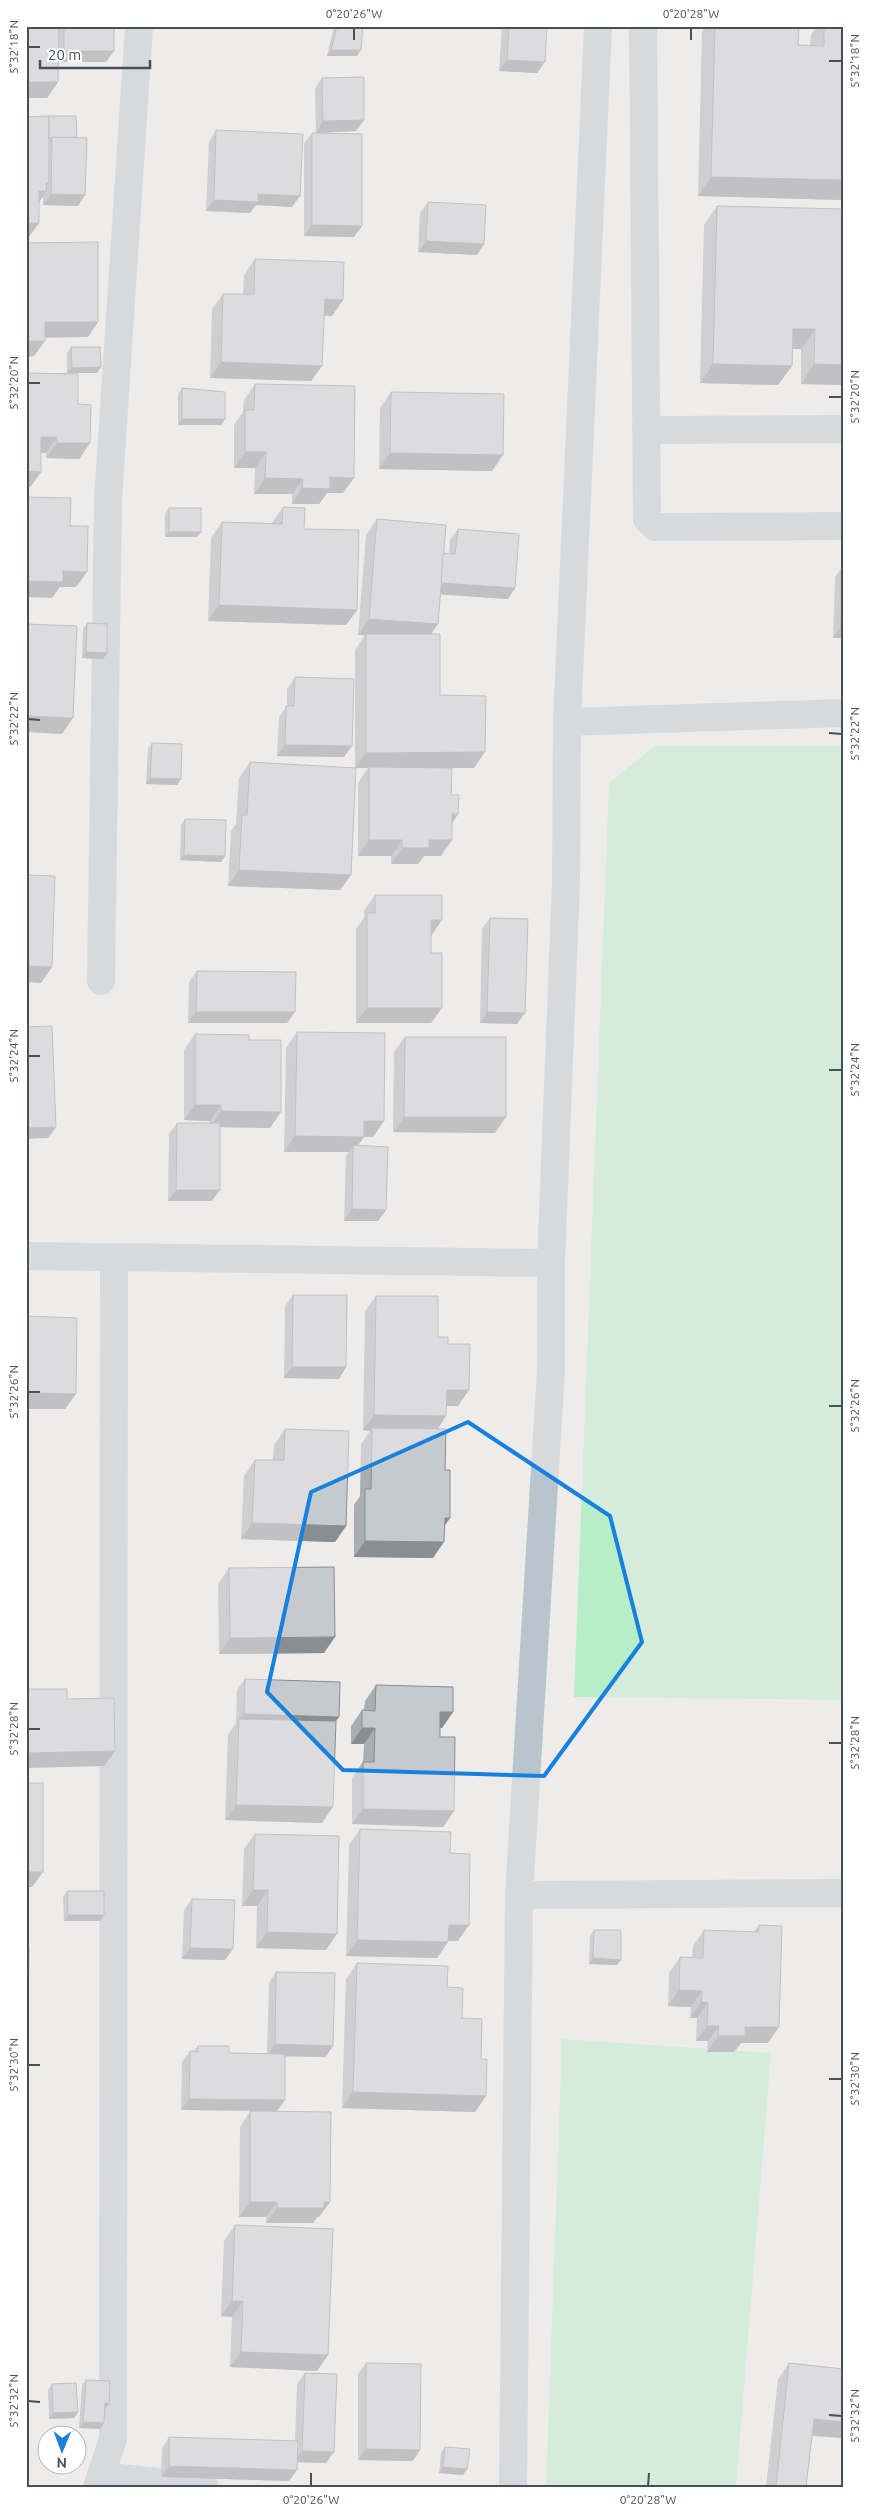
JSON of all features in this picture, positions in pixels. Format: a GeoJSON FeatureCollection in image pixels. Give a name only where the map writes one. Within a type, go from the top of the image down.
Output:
{"type":"FeatureCollection","features":[{"type":"Feature","properties":{"kind":"street"},"geometry":{"type":"LineString","coordinates":[[101,981],[108,500],[139,26]]}},
{"type":"Feature","properties":{"kind":"street"},"geometry":{"type":"LineString","coordinates":[[513,2487],[519,1895],[551,1370],[551,1263],[566,883],[567,722],[598,26]]}},
{"type":"Feature","properties":{"kind":"street"},"geometry":{"type":"LineString","coordinates":[[643,26],[647,519],[655,527],[843,526]]}},
{"type":"Feature","properties":{"kind":"street"},"geometry":{"type":"LineString","coordinates":[[646,430],[843,429]]}},
{"type":"Feature","properties":{"kind":"street"},"geometry":{"type":"LineString","coordinates":[[567,722],[843,713]]}},
{"type":"Feature","properties":{"kind":"street"},"geometry":{"type":"LineString","coordinates":[[26,1256],[551,1263]]}},
{"type":"Feature","properties":{"kind":"street"},"geometry":{"type":"LineString","coordinates":[[114,1257],[113,2439],[99,2482],[205,2487]]}},
{"type":"Feature","properties":{"kind":"street"},"geometry":{"type":"LineString","coordinates":[[519,1895],[843,1893]]}},
{"type":"Feature","properties":{"kind":"highlighted area"},"geometry":{"type":"Polygon","coordinates":[[[468,1422],[610,1516],[642,1642],[544,1776],[343,1770],[267,1692],[311,1492],[468,1422]]]}},
{"type":"Feature","properties":{"kind":"green space"},"geometry":{"type":"Polygon","coordinates":[[[655,746],[843,746],[843,1700],[574,1697],[609,783],[655,746]]]}},
{"type":"Feature","properties":{"kind":"green space"},"geometry":{"type":"Polygon","coordinates":[[[562,2039],[771,2053],[736,2487],[546,2487],[562,2039]]]}},
{"type":"Feature","properties":{"kind":"building"},"geometry":{"type":"Polygon","coordinates":[[[26,26],[59,26],[58,82],[26,82],[26,26]]]}},
{"type":"Feature","properties":{"kind":"building"},"geometry":{"type":"Polygon","coordinates":[[[64,26],[114,26],[114,51],[64,51],[64,26]]]}},
{"type":"Feature","properties":{"kind":"building"},"geometry":{"type":"Polygon","coordinates":[[[337,26],[363,26],[361,50],[331,50],[337,26]]]}},
{"type":"Feature","properties":{"kind":"building"},"geometry":{"type":"Polygon","coordinates":[[[509,26],[547,26],[545,62],[507,60],[509,26]]]}},
{"type":"Feature","properties":{"kind":"building"},"geometry":{"type":"Polygon","coordinates":[[[715,26],[799,26],[798,45],[824,46],[824,26],[843,26],[843,180],[711,177],[715,26]]]}},
{"type":"Feature","properties":{"kind":"building"},"geometry":{"type":"Polygon","coordinates":[[[364,77],[364,120],[323,121],[322,78],[364,77]]]}},
{"type":"Feature","properties":{"kind":"building"},"geometry":{"type":"Polygon","coordinates":[[[49,116],[49,182],[46,183],[47,191],[39,191],[39,223],[26,223],[26,117],[49,116]]]}},
{"type":"Feature","properties":{"kind":"building"},"geometry":{"type":"Polygon","coordinates":[[[49,116],[76,116],[77,138],[49,138],[49,116]]]}},
{"type":"Feature","properties":{"kind":"building"},"geometry":{"type":"Polygon","coordinates":[[[216,130],[303,134],[300,196],[258,194],[258,202],[214,200],[216,130]]]}},
{"type":"Feature","properties":{"kind":"building"},"geometry":{"type":"Polygon","coordinates":[[[312,133],[362,134],[362,226],[312,225],[312,133]]]}},
{"type":"Feature","properties":{"kind":"building"},"geometry":{"type":"Polygon","coordinates":[[[52,137],[87,138],[85,195],[51,194],[52,137]]]}},
{"type":"Feature","properties":{"kind":"building"},"geometry":{"type":"Polygon","coordinates":[[[428,202],[486,205],[484,244],[426,241],[428,202]]]}},
{"type":"Feature","properties":{"kind":"building"},"geometry":{"type":"Polygon","coordinates":[[[717,206],[843,209],[843,365],[814,364],[815,329],[793,329],[792,366],[713,364],[717,206]]]}},
{"type":"Feature","properties":{"kind":"building"},"geometry":{"type":"Polygon","coordinates":[[[98,242],[98,322],[45,322],[45,341],[26,341],[26,243],[98,242]]]}},
{"type":"Feature","properties":{"kind":"building"},"geometry":{"type":"Polygon","coordinates":[[[255,259],[344,262],[343,300],[325,299],[322,366],[221,362],[223,294],[254,294],[255,259]]]}},
{"type":"Feature","properties":{"kind":"building"},"geometry":{"type":"Polygon","coordinates":[[[71,347],[100,347],[101,367],[72,368],[71,347]]]}},
{"type":"Feature","properties":{"kind":"building"},"geometry":{"type":"Polygon","coordinates":[[[26,373],[78,374],[78,404],[91,405],[90,443],[57,443],[57,437],[41,437],[41,472],[26,471],[26,373]]]}},
{"type":"Feature","properties":{"kind":"building"},"geometry":{"type":"Polygon","coordinates":[[[255,384],[355,386],[354,478],[330,477],[330,489],[302,488],[303,479],[265,478],[266,452],[245,452],[245,410],[254,410],[255,384]]]}},
{"type":"Feature","properties":{"kind":"building"},"geometry":{"type":"Polygon","coordinates":[[[182,388],[225,392],[225,419],[182,419],[182,388]]]}},
{"type":"Feature","properties":{"kind":"building"},"geometry":{"type":"Polygon","coordinates":[[[391,392],[504,394],[503,455],[390,453],[391,392]]]}},
{"type":"Feature","properties":{"kind":"building"},"geometry":{"type":"Polygon","coordinates":[[[26,497],[71,498],[70,526],[88,526],[87,572],[63,571],[63,582],[26,581],[26,497]]]}},
{"type":"Feature","properties":{"kind":"building"},"geometry":{"type":"Polygon","coordinates":[[[283,507],[305,508],[304,529],[359,530],[357,610],[219,605],[222,522],[282,524],[283,507]]]}},
{"type":"Feature","properties":{"kind":"building"},"geometry":{"type":"Polygon","coordinates":[[[169,508],[201,508],[201,532],[169,532],[169,508]]]}},
{"type":"Feature","properties":{"kind":"building"},"geometry":{"type":"Polygon","coordinates":[[[377,519],[446,525],[438,624],[369,619],[377,519]]]}},
{"type":"Feature","properties":{"kind":"building"},"geometry":{"type":"Polygon","coordinates":[[[458,529],[519,534],[515,588],[441,583],[443,553],[455,554],[458,529]]]}},
{"type":"Feature","properties":{"kind":"building"},"geometry":{"type":"Polygon","coordinates":[[[843,570],[843,626],[841,626],[843,570]]]}},
{"type":"Feature","properties":{"kind":"building"},"geometry":{"type":"Polygon","coordinates":[[[87,623],[107,624],[107,653],[86,652],[87,623]]]}},
{"type":"Feature","properties":{"kind":"building"},"geometry":{"type":"Polygon","coordinates":[[[26,624],[77,626],[73,718],[26,716],[26,624]]]}},
{"type":"Feature","properties":{"kind":"building"},"geometry":{"type":"Polygon","coordinates":[[[366,634],[440,634],[440,695],[486,696],[485,752],[366,753],[366,634]]]}},
{"type":"Feature","properties":{"kind":"building"},"geometry":{"type":"Polygon","coordinates":[[[295,677],[354,679],[352,746],[285,745],[286,706],[294,706],[295,677]]]}},
{"type":"Feature","properties":{"kind":"building"},"geometry":{"type":"Polygon","coordinates":[[[152,743],[182,744],[181,779],[150,778],[152,743]]]}},
{"type":"Feature","properties":{"kind":"building"},"geometry":{"type":"Polygon","coordinates":[[[250,762],[356,768],[351,875],[239,870],[242,815],[247,815],[250,762]]]}},
{"type":"Feature","properties":{"kind":"building"},"geometry":{"type":"Polygon","coordinates":[[[369,767],[452,768],[451,795],[459,795],[458,814],[452,814],[452,840],[429,840],[429,848],[402,848],[402,840],[369,840],[369,767]]]}},
{"type":"Feature","properties":{"kind":"building"},"geometry":{"type":"Polygon","coordinates":[[[185,819],[226,820],[225,856],[184,855],[185,819]]]}},
{"type":"Feature","properties":{"kind":"building"},"geometry":{"type":"Polygon","coordinates":[[[26,875],[55,876],[52,967],[26,966],[26,875]]]}},
{"type":"Feature","properties":{"kind":"building"},"geometry":{"type":"Polygon","coordinates":[[[375,895],[442,895],[442,920],[431,920],[431,953],[442,953],[442,1008],[367,1008],[367,913],[375,913],[375,895]]]}},
{"type":"Feature","properties":{"kind":"building"},"geometry":{"type":"Polygon","coordinates":[[[490,918],[528,919],[525,1013],[487,1012],[490,918]]]}},
{"type":"Feature","properties":{"kind":"building"},"geometry":{"type":"Polygon","coordinates":[[[197,971],[296,972],[295,1012],[196,1012],[197,971]]]}},
{"type":"Feature","properties":{"kind":"building"},"geometry":{"type":"Polygon","coordinates":[[[52,1026],[56,1127],[26,1128],[26,1027],[52,1026]]]}},
{"type":"Feature","properties":{"kind":"building"},"geometry":{"type":"Polygon","coordinates":[[[297,1032],[385,1033],[384,1121],[364,1121],[364,1137],[295,1136],[297,1032]]]}},
{"type":"Feature","properties":{"kind":"building"},"geometry":{"type":"Polygon","coordinates":[[[195,1034],[249,1035],[249,1040],[281,1040],[281,1112],[221,1111],[221,1105],[195,1105],[195,1034]]]}},
{"type":"Feature","properties":{"kind":"building"},"geometry":{"type":"Polygon","coordinates":[[[405,1037],[506,1037],[506,1117],[404,1117],[405,1037]]]}},
{"type":"Feature","properties":{"kind":"building"},"geometry":{"type":"Polygon","coordinates":[[[177,1123],[220,1123],[220,1190],[176,1190],[177,1123]]]}},
{"type":"Feature","properties":{"kind":"building"},"geometry":{"type":"Polygon","coordinates":[[[353,1145],[388,1147],[386,1210],[352,1209],[353,1145]]]}},
{"type":"Feature","properties":{"kind":"building"},"geometry":{"type":"Polygon","coordinates":[[[293,1295],[347,1295],[346,1367],[292,1367],[293,1295]]]}},
{"type":"Feature","properties":{"kind":"building"},"geometry":{"type":"Polygon","coordinates":[[[376,1296],[438,1296],[438,1337],[448,1337],[448,1344],[470,1344],[469,1390],[447,1390],[446,1416],[374,1415],[376,1296]]]}},
{"type":"Feature","properties":{"kind":"building"},"geometry":{"type":"Polygon","coordinates":[[[26,1316],[77,1318],[76,1394],[26,1393],[26,1316]]]}},
{"type":"Feature","properties":{"kind":"building"},"geometry":{"type":"Polygon","coordinates":[[[372,1428],[446,1429],[445,1470],[450,1470],[450,1518],[445,1518],[444,1542],[365,1541],[365,1489],[371,1489],[372,1428]]]}},
{"type":"Feature","properties":{"kind":"building"},"geometry":{"type":"Polygon","coordinates":[[[285,1429],[349,1431],[346,1526],[252,1523],[255,1460],[284,1460],[285,1429]]]}},
{"type":"Feature","properties":{"kind":"building"},"geometry":{"type":"Polygon","coordinates":[[[334,1567],[335,1637],[230,1638],[229,1568],[334,1567]]]}},
{"type":"Feature","properties":{"kind":"building"},"geometry":{"type":"Polygon","coordinates":[[[245,1679],[340,1682],[339,1717],[244,1714],[245,1679]]]}},
{"type":"Feature","properties":{"kind":"building"},"geometry":{"type":"Polygon","coordinates":[[[376,1685],[453,1687],[453,1712],[440,1712],[440,1737],[455,1737],[454,1811],[363,1809],[363,1762],[374,1762],[375,1728],[362,1728],[362,1710],[375,1711],[376,1685]]]}},
{"type":"Feature","properties":{"kind":"building"},"geometry":{"type":"Polygon","coordinates":[[[26,1689],[67,1689],[67,1699],[114,1698],[115,1751],[26,1753],[26,1689]]]}},
{"type":"Feature","properties":{"kind":"building"},"geometry":{"type":"Polygon","coordinates":[[[239,1719],[336,1721],[333,1807],[236,1805],[239,1719]]]}},
{"type":"Feature","properties":{"kind":"building"},"geometry":{"type":"Polygon","coordinates":[[[26,1783],[43,1783],[43,1872],[26,1872],[26,1783]]]}},
{"type":"Feature","properties":{"kind":"building"},"geometry":{"type":"Polygon","coordinates":[[[360,1829],[451,1832],[450,1853],[470,1854],[469,1925],[449,1925],[448,1942],[357,1940],[360,1829]]]}},
{"type":"Feature","properties":{"kind":"building"},"geometry":{"type":"Polygon","coordinates":[[[255,1834],[339,1836],[337,1934],[267,1932],[268,1890],[253,1890],[255,1834]]]}},
{"type":"Feature","properties":{"kind":"building"},"geometry":{"type":"Polygon","coordinates":[[[67,1891],[104,1891],[104,1915],[68,1915],[67,1891]]]}},
{"type":"Feature","properties":{"kind":"building"},"geometry":{"type":"Polygon","coordinates":[[[192,1899],[235,1900],[233,1949],[190,1948],[192,1899]]]}},
{"type":"Feature","properties":{"kind":"building"},"geometry":{"type":"Polygon","coordinates":[[[759,1925],[782,1926],[779,2027],[745,2027],[745,2036],[718,2036],[719,2026],[707,2026],[708,2003],[701,2002],[702,1991],[679,1990],[680,1957],[703,1958],[704,1930],[758,1932],[759,1925]]]}},
{"type":"Feature","properties":{"kind":"building"},"geometry":{"type":"Polygon","coordinates":[[[594,1930],[621,1930],[621,1960],[593,1958],[594,1930]]]}},
{"type":"Feature","properties":{"kind":"building"},"geometry":{"type":"Polygon","coordinates":[[[26,1947],[29,1947],[28,2011],[26,2011],[26,1947]]]}},
{"type":"Feature","properties":{"kind":"building"},"geometry":{"type":"Polygon","coordinates":[[[357,1963],[448,1966],[447,1987],[463,1988],[462,2018],[482,2019],[481,2059],[487,2059],[486,2096],[353,2092],[357,1963]]]}},
{"type":"Feature","properties":{"kind":"building"},"geometry":{"type":"Polygon","coordinates":[[[276,1972],[335,1973],[333,2046],[275,2044],[276,1972]]]}},
{"type":"Feature","properties":{"kind":"building"},"geometry":{"type":"Polygon","coordinates":[[[198,2046],[229,2046],[229,2053],[285,2054],[285,2100],[189,2099],[190,2051],[198,2052],[198,2046]]]}},
{"type":"Feature","properties":{"kind":"building"},"geometry":{"type":"Polygon","coordinates":[[[250,2111],[331,2112],[330,2202],[324,2202],[324,2208],[277,2208],[277,2202],[250,2202],[250,2111]]]}},
{"type":"Feature","properties":{"kind":"building"},"geometry":{"type":"Polygon","coordinates":[[[235,2225],[333,2229],[328,2355],[241,2352],[243,2301],[232,2301],[235,2225]]]}},
{"type":"Feature","properties":{"kind":"building"},"geometry":{"type":"Polygon","coordinates":[[[366,2363],[421,2364],[420,2450],[366,2449],[366,2363]]]}},
{"type":"Feature","properties":{"kind":"building"},"geometry":{"type":"Polygon","coordinates":[[[789,2363],[843,2369],[843,2422],[814,2419],[806,2487],[776,2487],[789,2363]]]}},
{"type":"Feature","properties":{"kind":"building"},"geometry":{"type":"Polygon","coordinates":[[[305,2373],[337,2374],[334,2452],[302,2451],[305,2373]]]}},
{"type":"Feature","properties":{"kind":"building"},"geometry":{"type":"Polygon","coordinates":[[[86,2380],[110,2381],[109,2404],[105,2403],[104,2423],[83,2422],[86,2380]]]}},
{"type":"Feature","properties":{"kind":"building"},"geometry":{"type":"Polygon","coordinates":[[[76,2383],[78,2412],[53,2413],[52,2384],[76,2383]]]}},
{"type":"Feature","properties":{"kind":"building"},"geometry":{"type":"Polygon","coordinates":[[[169,2437],[298,2441],[297,2470],[169,2466],[169,2437]]]}},
{"type":"Feature","properties":{"kind":"building"},"geometry":{"type":"Polygon","coordinates":[[[445,2447],[470,2449],[467,2469],[443,2467],[445,2447]]]}}]}
